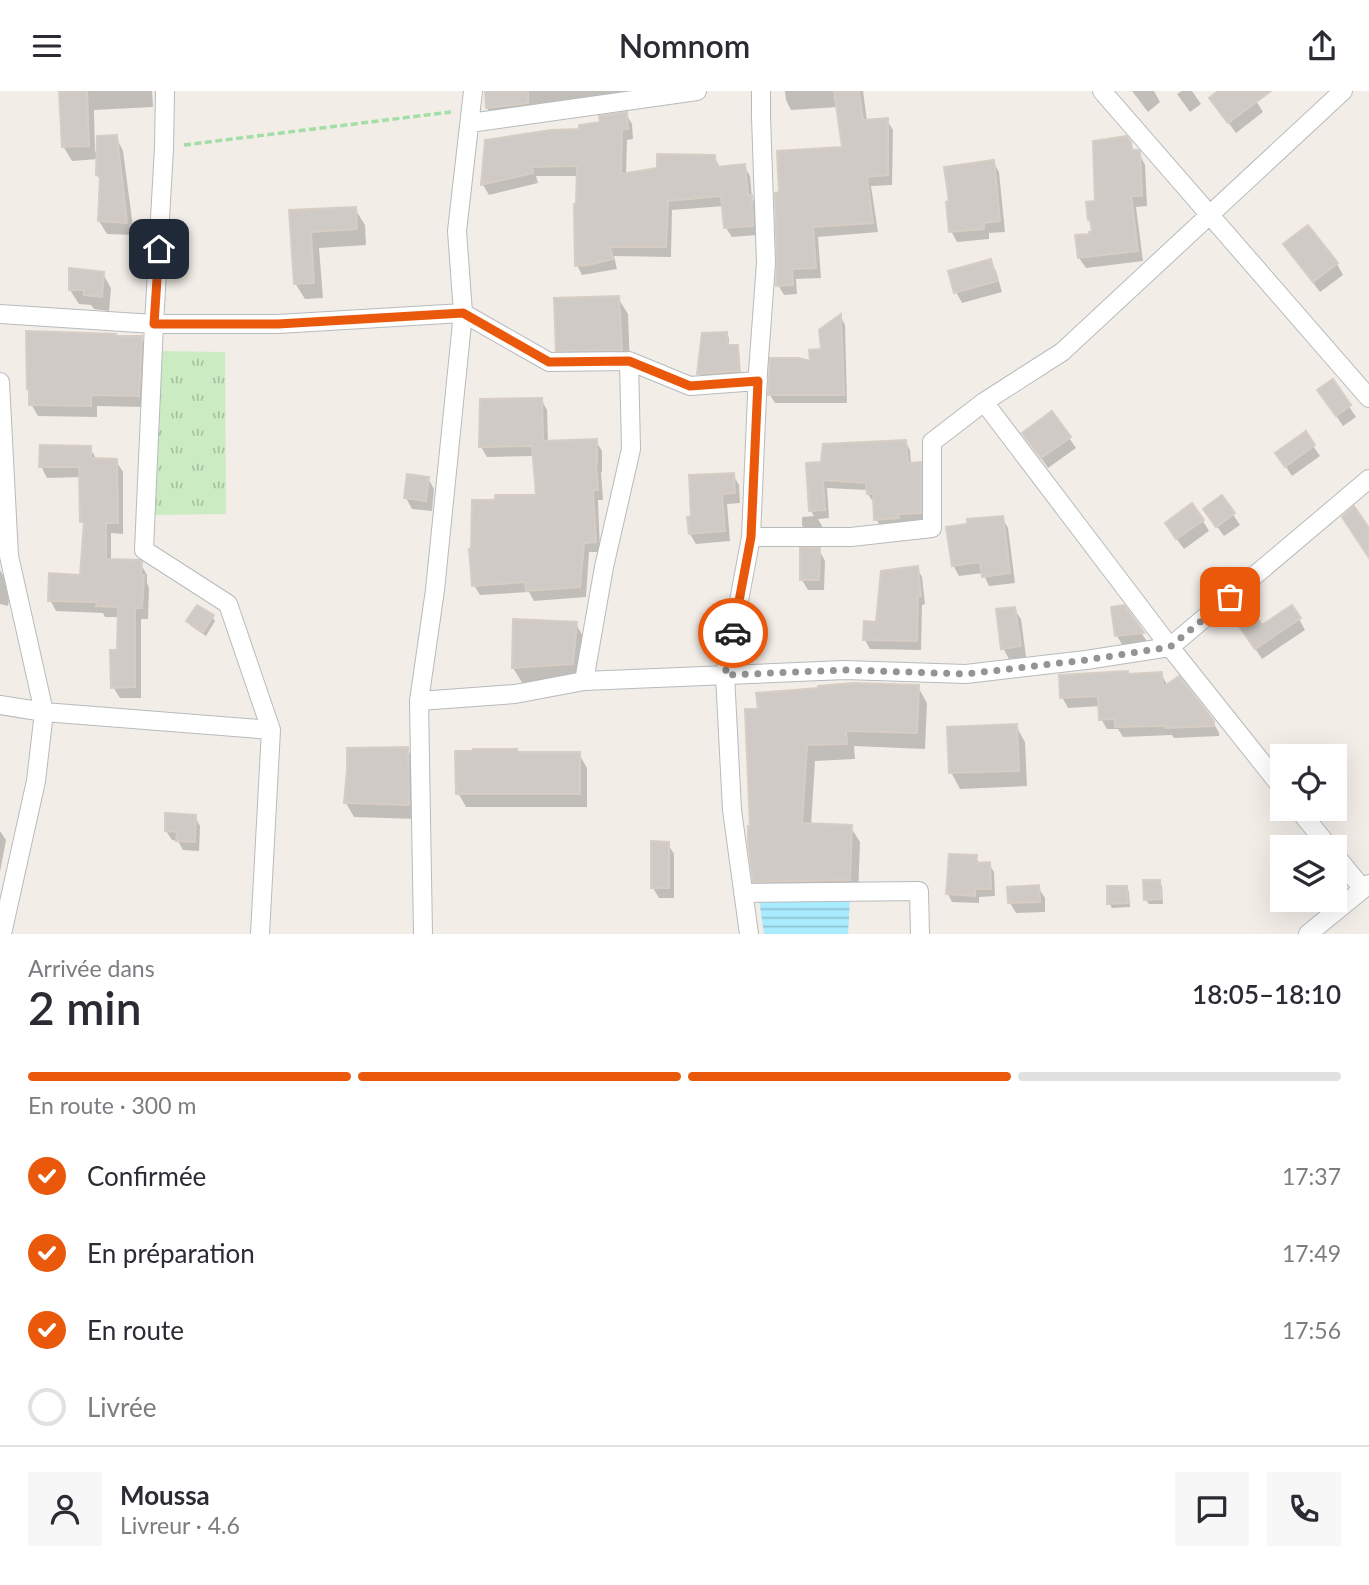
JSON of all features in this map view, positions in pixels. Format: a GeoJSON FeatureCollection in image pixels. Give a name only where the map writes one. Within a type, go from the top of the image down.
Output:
{"type":"FeatureCollection","features":[{"type":"Feature","properties":{"kind":"street"},"geometry":{"type":"LineString","coordinates":[[165,91],[144,550],[228,604],[271,730],[260,934]]}},
{"type":"Feature","properties":{"kind":"street"},"geometry":{"type":"LineString","coordinates":[[423,934],[419,701],[435,590],[463,313],[457,231],[473,91]]}},
{"type":"Feature","properties":{"kind":"street"},"geometry":{"type":"LineString","coordinates":[[471,116],[697,91]]}},
{"type":"Feature","properties":{"kind":"street"},"geometry":{"type":"LineString","coordinates":[[749,934],[732,810],[725,675],[751,537],[766,263],[761,91]]}},
{"type":"Feature","properties":{"kind":"street"},"geometry":{"type":"LineString","coordinates":[[1102,91],[1369,398]]}},
{"type":"Feature","properties":{"kind":"street"},"geometry":{"type":"LineString","coordinates":[[751,537],[851,537],[932,528],[932,442],[984,402],[1062,352],[1343,91]]}},
{"type":"Feature","properties":{"kind":"street"},"geometry":{"type":"LineString","coordinates":[[0,314],[154,324],[278,324],[463,313],[549,362],[629,361],[690,386],[758,381]]}},
{"type":"Feature","properties":{"kind":"street"},"geometry":{"type":"LineString","coordinates":[[584,681],[604,567],[631,449],[629,361]]}},
{"type":"Feature","properties":{"kind":"street"},"geometry":{"type":"LineString","coordinates":[[0,382],[5,555],[44,712],[36,781],[2,934]]}},
{"type":"Feature","properties":{"kind":"street"},"geometry":{"type":"LineString","coordinates":[[984,402],[1170,647],[1270,773]]}},
{"type":"Feature","properties":{"kind":"street"},"geometry":{"type":"LineString","coordinates":[[419,701],[515,694],[584,681],[845,670],[966,674],[1170,647],[1369,479]]}},
{"type":"Feature","properties":{"kind":"street"},"geometry":{"type":"LineString","coordinates":[[0,705],[44,712],[271,730]]}},
{"type":"Feature","properties":{"kind":"street"},"geometry":{"type":"LineString","coordinates":[[1308,821],[1319,835]]}},
{"type":"Feature","properties":{"kind":"street"},"geometry":{"type":"LineString","coordinates":[[1308,934],[1366,887],[1347,867]]}},
{"type":"Feature","properties":{"kind":"street"},"geometry":{"type":"LineString","coordinates":[[743,893],[919,891],[920,934]]}},
{"type":"Feature","properties":{"kind":"path"},"geometry":{"type":"LineString","coordinates":[[164,148],[471,116]]}},
{"type":"Feature","properties":{"kind":"green space"},"geometry":{"type":"Polygon","coordinates":[[[151,351],[225,352],[226,514],[151,515],[151,351]]]}},
{"type":"Feature","properties":{"kind":"water"},"geometry":{"type":"Polygon","coordinates":[[[759,899],[850,899],[848,934],[764,934],[759,899]]]}},
{"type":"Feature","properties":{"kind":"building"},"geometry":{"type":"Polygon","coordinates":[[[59,91],[87,91],[89,146],[62,147],[59,91]]]}},
{"type":"Feature","properties":{"kind":"building"},"geometry":{"type":"Polygon","coordinates":[[[485,91],[528,91],[528,103],[486,108],[485,91]]]}},
{"type":"Feature","properties":{"kind":"building"},"geometry":{"type":"Polygon","coordinates":[[[834,91],[859,91],[863,120],[888,118],[888,175],[867,177],[873,223],[813,227],[816,268],[792,269],[793,285],[776,286],[775,193],[779,192],[777,151],[842,147],[834,91]]]}},
{"type":"Feature","properties":{"kind":"building"},"geometry":{"type":"Polygon","coordinates":[[[1218,91],[1271,91],[1228,123],[1209,98],[1218,91]]]}},
{"type":"Feature","properties":{"kind":"building"},"geometry":{"type":"Polygon","coordinates":[[[627,112],[628,129],[622,130],[621,174],[657,168],[657,154],[715,155],[716,167],[745,164],[748,195],[752,195],[753,226],[724,228],[721,196],[668,201],[666,247],[610,247],[613,259],[575,266],[574,204],[577,166],[532,167],[533,173],[481,185],[485,140],[551,130],[579,129],[579,125],[600,122],[599,116],[627,112]]]}},
{"type":"Feature","properties":{"kind":"building"},"geometry":{"type":"Polygon","coordinates":[[[117,135],[127,223],[98,221],[100,176],[96,175],[97,136],[117,135]]]}},
{"type":"Feature","properties":{"kind":"building"},"geometry":{"type":"Polygon","coordinates":[[[1126,136],[1131,142],[1132,150],[1140,152],[1142,196],[1131,196],[1138,251],[1078,258],[1075,235],[1089,234],[1092,231],[1086,202],[1095,201],[1093,141],[1126,136]]]}},
{"type":"Feature","properties":{"kind":"building"},"geometry":{"type":"Polygon","coordinates":[[[994,160],[1000,221],[984,223],[984,229],[949,232],[946,202],[949,201],[944,167],[994,160]]]}},
{"type":"Feature","properties":{"kind":"building"},"geometry":{"type":"Polygon","coordinates":[[[356,207],[357,229],[311,232],[314,283],[294,284],[289,210],[356,207]]]}},
{"type":"Feature","properties":{"kind":"building"},"geometry":{"type":"Polygon","coordinates":[[[1308,225],[1338,263],[1313,282],[1283,244],[1308,225]]]}},
{"type":"Feature","properties":{"kind":"building"},"geometry":{"type":"Polygon","coordinates":[[[991,259],[997,281],[954,293],[948,271],[991,259]]]}},
{"type":"Feature","properties":{"kind":"building"},"geometry":{"type":"Polygon","coordinates":[[[69,268],[104,272],[102,297],[84,295],[84,290],[69,290],[69,268]]]}},
{"type":"Feature","properties":{"kind":"building"},"geometry":{"type":"Polygon","coordinates":[[[619,296],[622,350],[556,351],[554,298],[619,296]]]}},
{"type":"Feature","properties":{"kind":"building"},"geometry":{"type":"Polygon","coordinates":[[[841,314],[844,395],[768,395],[770,358],[799,358],[810,361],[809,350],[821,349],[819,330],[841,314]]]}},
{"type":"Feature","properties":{"kind":"building"},"geometry":{"type":"Polygon","coordinates":[[[26,331],[142,336],[139,396],[91,395],[91,406],[29,405],[26,331]]]}},
{"type":"Feature","properties":{"kind":"building"},"geometry":{"type":"Polygon","coordinates":[[[727,332],[728,345],[738,345],[739,371],[697,374],[702,333],[727,332]]]}},
{"type":"Feature","properties":{"kind":"building"},"geometry":{"type":"Polygon","coordinates":[[[1333,379],[1351,405],[1336,416],[1317,390],[1333,379]]]}},
{"type":"Feature","properties":{"kind":"building"},"geometry":{"type":"Polygon","coordinates":[[[542,398],[543,441],[597,439],[598,490],[593,490],[596,542],[584,543],[580,587],[526,591],[525,582],[472,586],[469,549],[472,500],[495,500],[495,495],[536,495],[532,446],[479,447],[480,399],[542,398]]]}},
{"type":"Feature","properties":{"kind":"building"},"geometry":{"type":"Polygon","coordinates":[[[1052,411],[1071,437],[1041,458],[1022,433],[1052,411]]]}},
{"type":"Feature","properties":{"kind":"building"},"geometry":{"type":"Polygon","coordinates":[[[1306,431],[1315,445],[1285,467],[1275,453],[1306,431]]]}},
{"type":"Feature","properties":{"kind":"building"},"geometry":{"type":"Polygon","coordinates":[[[906,440],[908,463],[921,462],[921,513],[898,514],[899,518],[874,520],[873,494],[867,494],[866,483],[823,480],[825,510],[809,511],[806,463],[821,462],[823,444],[906,440]]]}},
{"type":"Feature","properties":{"kind":"building"},"geometry":{"type":"Polygon","coordinates":[[[40,445],[91,446],[91,458],[117,459],[118,523],[106,523],[106,559],[142,562],[142,608],[135,608],[135,687],[111,688],[110,650],[117,650],[118,607],[96,606],[97,602],[48,601],[49,573],[80,575],[84,522],[80,522],[79,467],[39,467],[40,445]]]}},
{"type":"Feature","properties":{"kind":"building"},"geometry":{"type":"Polygon","coordinates":[[[734,473],[735,493],[722,494],[725,531],[689,534],[689,475],[734,473]]]}},
{"type":"Feature","properties":{"kind":"building"},"geometry":{"type":"Polygon","coordinates":[[[407,474],[429,477],[426,501],[404,498],[407,474]]]}},
{"type":"Feature","properties":{"kind":"building"},"geometry":{"type":"Polygon","coordinates":[[[1222,495],[1235,513],[1216,527],[1203,509],[1222,495]]]}},
{"type":"Feature","properties":{"kind":"building"},"geometry":{"type":"Polygon","coordinates":[[[1192,503],[1204,520],[1176,539],[1165,523],[1192,503]]]}},
{"type":"Feature","properties":{"kind":"building"},"geometry":{"type":"Polygon","coordinates":[[[1354,506],[1369,528],[1369,558],[1342,517],[1354,506]]]}},
{"type":"Feature","properties":{"kind":"building"},"geometry":{"type":"Polygon","coordinates":[[[1003,516],[1010,573],[982,577],[980,562],[952,566],[946,527],[967,524],[967,519],[1003,516]]]}},
{"type":"Feature","properties":{"kind":"building"},"geometry":{"type":"Polygon","coordinates":[[[800,548],[820,548],[819,580],[800,580],[800,548]]]}},
{"type":"Feature","properties":{"kind":"building"},"geometry":{"type":"Polygon","coordinates":[[[918,566],[921,596],[918,596],[917,641],[863,640],[864,621],[876,622],[881,571],[918,566]]]}},
{"type":"Feature","properties":{"kind":"building"},"geometry":{"type":"Polygon","coordinates":[[[1244,599],[1262,625],[1292,605],[1301,618],[1255,649],[1229,612],[1244,599]]]}},
{"type":"Feature","properties":{"kind":"building"},"geometry":{"type":"Polygon","coordinates":[[[197,605],[214,615],[203,632],[186,621],[197,605]]]}},
{"type":"Feature","properties":{"kind":"building"},"geometry":{"type":"Polygon","coordinates":[[[1124,605],[1144,633],[1115,636],[1111,607],[1124,605]]]}},
{"type":"Feature","properties":{"kind":"building"},"geometry":{"type":"Polygon","coordinates":[[[1015,607],[1021,646],[1001,649],[996,609],[1015,607]]]}},
{"type":"Feature","properties":{"kind":"building"},"geometry":{"type":"Polygon","coordinates":[[[513,619],[577,622],[573,664],[512,668],[513,619]]]}},
{"type":"Feature","properties":{"kind":"building"},"geometry":{"type":"Polygon","coordinates":[[[1128,671],[1128,674],[1162,672],[1163,687],[1179,676],[1214,721],[1214,726],[1115,727],[1115,719],[1099,720],[1098,696],[1060,698],[1059,675],[1128,671]]]}},
{"type":"Feature","properties":{"kind":"building"},"geometry":{"type":"Polygon","coordinates":[[[853,683],[919,685],[917,733],[846,731],[847,744],[807,745],[802,823],[852,825],[850,880],[753,882],[748,842],[750,826],[745,709],[758,709],[756,693],[853,683]]]}},
{"type":"Feature","properties":{"kind":"building"},"geometry":{"type":"Polygon","coordinates":[[[1017,724],[1019,771],[949,773],[947,727],[1017,724]]]}},
{"type":"Feature","properties":{"kind":"building"},"geometry":{"type":"Polygon","coordinates":[[[408,747],[409,805],[344,803],[347,748],[408,747]]]}},
{"type":"Feature","properties":{"kind":"building"},"geometry":{"type":"Polygon","coordinates":[[[473,749],[580,752],[580,794],[456,794],[455,751],[473,749]]]}},
{"type":"Feature","properties":{"kind":"building"},"geometry":{"type":"Polygon","coordinates":[[[165,813],[196,815],[195,842],[176,841],[177,832],[165,831],[165,813]]]}},
{"type":"Feature","properties":{"kind":"building"},"geometry":{"type":"Polygon","coordinates":[[[651,841],[669,842],[669,888],[651,888],[651,841]]]}},
{"type":"Feature","properties":{"kind":"building"},"geometry":{"type":"Polygon","coordinates":[[[949,854],[977,855],[976,863],[990,862],[991,889],[975,889],[975,896],[946,894],[949,854]]]}},
{"type":"Feature","properties":{"kind":"building"},"geometry":{"type":"Polygon","coordinates":[[[1143,880],[1160,880],[1161,899],[1144,900],[1143,880]]]}},
{"type":"Feature","properties":{"kind":"building"},"geometry":{"type":"Polygon","coordinates":[[[1039,885],[1040,902],[1008,903],[1007,887],[1039,885]]]}},
{"type":"Feature","properties":{"kind":"building"},"geometry":{"type":"Polygon","coordinates":[[[1107,886],[1127,886],[1128,903],[1107,904],[1107,886]]]}},
{"type":"Feature","properties":{"kind":"way so far"},"geometry":{"type":"LineString","coordinates":[[733,633],[725,675],[845,670],[966,674],[1170,647],[1230,597]]}},
{"type":"Feature","properties":{"kind":"route"},"geometry":{"type":"LineString","coordinates":[[159,249],[154,324],[278,324],[463,313],[549,362],[629,361],[690,386],[758,381],[751,537],[733,633]]}}]}
